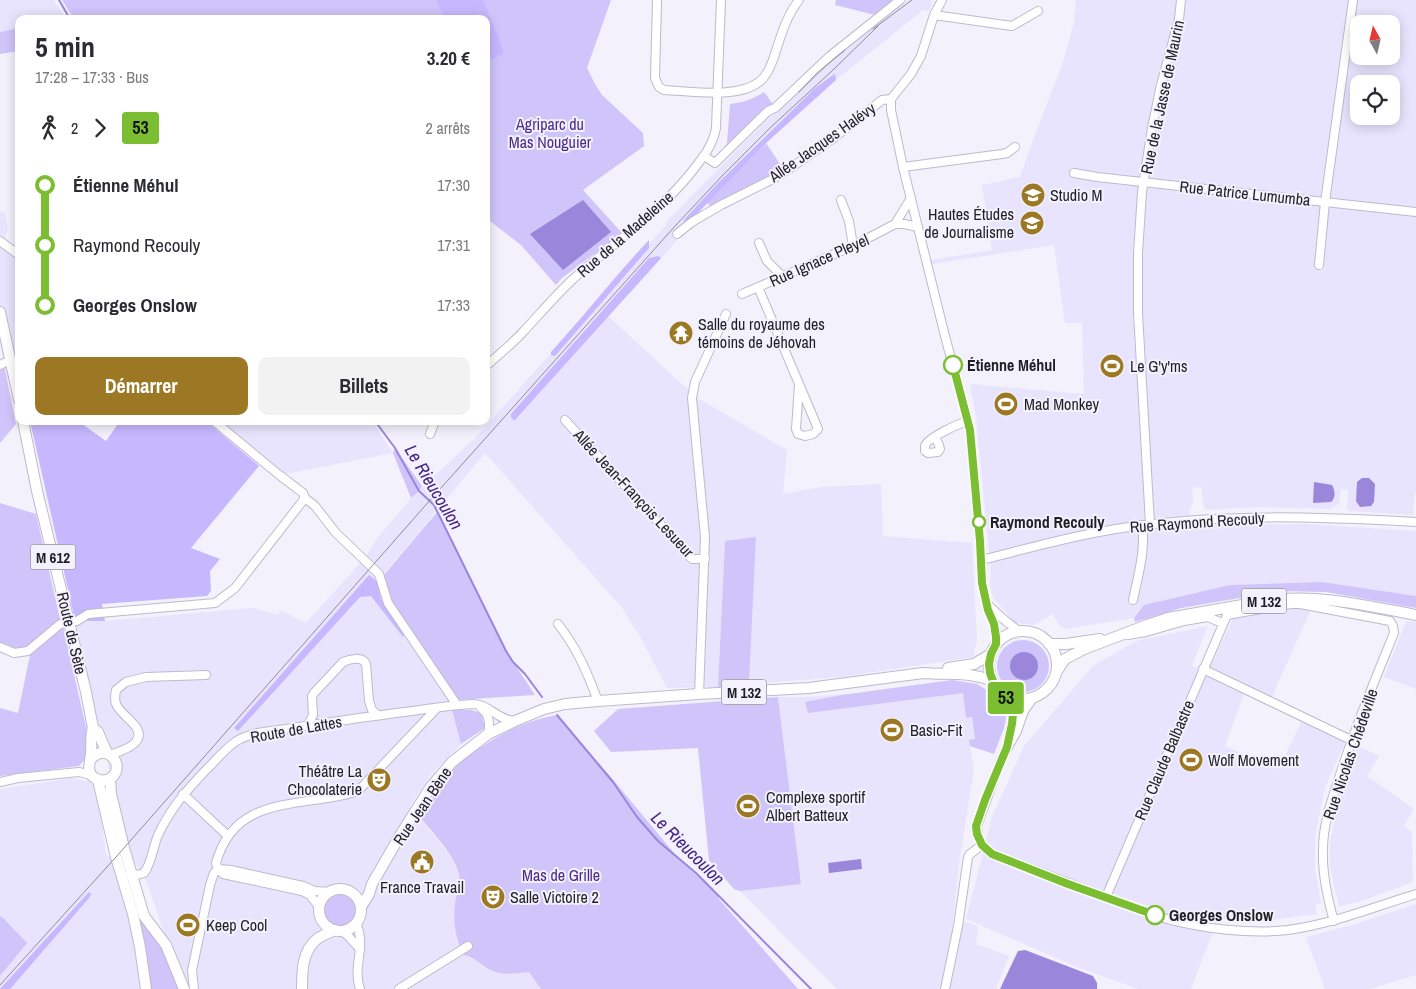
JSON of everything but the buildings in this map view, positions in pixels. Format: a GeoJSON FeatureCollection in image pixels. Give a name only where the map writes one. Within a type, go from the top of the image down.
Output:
{"type":"FeatureCollection","features":[{"type":"Feature","properties":{"kind":"main road"},"geometry":{"type":"LineString","coordinates":[[0,312],[15,383]]}},
{"type":"Feature","properties":{"kind":"main road","name":"Route de Sète"},"geometry":{"type":"LineString","coordinates":[[24,425],[37,491],[93,728],[91,732],[92,770],[133,914],[146,989]]}},
{"type":"Feature","properties":{"kind":"main road","name":"M 132"},"geometry":{"type":"LineString","coordinates":[[1057,671],[1065,659],[1116,636],[1168,618],[1227,607],[1288,598],[1304,598],[1328,600],[1416,615]]}},
{"type":"Feature","properties":{"kind":"main road"},"geometry":{"type":"LineString","coordinates":[[1020,632],[1028,632],[1036,634],[1049,644],[1056,659],[1057,671],[1050,686],[1043,693],[1025,699],[1004,694],[993,681],[989,664],[994,649],[1004,637],[1020,632]]}},
{"type":"Feature","properties":{"kind":"main road","name":"M 132"},"geometry":{"type":"LineString","coordinates":[[1049,644],[1066,644],[1116,636]]}},
{"type":"Feature","properties":{"kind":"main road","name":"M 132"},"geometry":{"type":"LineString","coordinates":[[598,701],[809,688],[923,673],[974,664],[994,649]]}},
{"type":"Feature","properties":{"kind":"main road","name":"M 132"},"geometry":{"type":"LineString","coordinates":[[923,673],[961,673],[976,675],[993,681]]}},
{"type":"Feature","properties":{"kind":"main road","name":"Rue Jean Bène"},"geometry":{"type":"LineString","coordinates":[[361,907],[369,894],[372,884],[430,788],[452,762],[488,734],[515,721],[544,709],[565,704],[598,701]]}},
{"type":"Feature","properties":{"kind":"main road","name":"Route de Sète"},"geometry":{"type":"LineString","coordinates":[[93,728],[98,732],[111,756]]}},
{"type":"Feature","properties":{"kind":"main road"},"geometry":{"type":"LineString","coordinates":[[98,753],[111,756],[117,766],[116,771],[110,778],[102,780],[92,770],[98,753]]}},
{"type":"Feature","properties":{"kind":"main road"},"geometry":{"type":"LineString","coordinates":[[110,778],[111,794],[130,872],[144,916],[166,945],[184,989]]}},
{"type":"Feature","properties":{"kind":"main road"},"geometry":{"type":"LineString","coordinates":[[351,893],[372,884]]}},
{"type":"Feature","properties":{"kind":"main road"},"geometry":{"type":"LineString","coordinates":[[302,989],[303,965],[310,946],[317,938],[322,920],[321,902],[331,892],[342,890],[356,897],[361,907],[360,916],[356,923],[350,928],[338,930],[317,938]]}},
{"type":"Feature","properties":{"kind":"main road"},"geometry":{"type":"LineString","coordinates":[[322,920],[328,926],[338,930]]}},
{"type":"Feature","properties":{"kind":"street"},"geometry":{"type":"LineString","coordinates":[[657,0],[655,78],[660,87],[664,90],[717,92],[743,90],[759,83],[764,78],[770,69],[780,35],[799,0]]}},
{"type":"Feature","properties":{"kind":"street","name":"Rue de la Madeleine"},"geometry":{"type":"LineString","coordinates":[[490,362],[521,334],[555,296],[660,207],[681,185],[704,156],[715,138],[721,0]]}},
{"type":"Feature","properties":{"kind":"street"},"geometry":{"type":"LineString","coordinates":[[704,156],[714,163],[768,110],[774,108],[830,56],[900,0]]}},
{"type":"Feature","properties":{"kind":"street"},"geometry":{"type":"LineString","coordinates":[[942,0],[934,15],[921,56],[911,74],[891,99],[891,110],[903,167],[968,421],[976,481],[982,583],[988,610],[994,624],[994,649]]}},
{"type":"Feature","properties":{"kind":"street","name":"Rue de la Jasse de Maurin"},"geometry":{"type":"LineString","coordinates":[[1134,600],[1146,524],[1138,314],[1138,253],[1144,182],[1156,108],[1179,19],[1181,0]]}},
{"type":"Feature","properties":{"kind":"street"},"geometry":{"type":"LineString","coordinates":[[1319,265],[1325,202],[1353,0]]}},
{"type":"Feature","properties":{"kind":"street"},"geometry":{"type":"LineString","coordinates":[[934,15],[1012,26],[1038,11]]}},
{"type":"Feature","properties":{"kind":"street","name":"Allée Jacques Halévy"},"geometry":{"type":"LineString","coordinates":[[677,234],[692,222],[721,205],[776,178],[831,140],[882,100],[891,99]]}},
{"type":"Feature","properties":{"kind":"street"},"geometry":{"type":"LineString","coordinates":[[903,167],[1002,154],[1015,147]]}},
{"type":"Feature","properties":{"kind":"street","name":"Rue Patrice Lumumba"},"geometry":{"type":"LineString","coordinates":[[1074,173],[1416,212]]}},
{"type":"Feature","properties":{"kind":"street"},"geometry":{"type":"LineString","coordinates":[[895,224],[911,198]]}},
{"type":"Feature","properties":{"kind":"street"},"geometry":{"type":"LineString","coordinates":[[841,200],[849,222],[853,246]]}},
{"type":"Feature","properties":{"kind":"street"},"geometry":{"type":"LineString","coordinates":[[895,224],[918,227]]}},
{"type":"Feature","properties":{"kind":"street","name":"Rue Ignace Pleyel"},"geometry":{"type":"LineString","coordinates":[[742,294],[853,246],[895,224]]}},
{"type":"Feature","properties":{"kind":"street"},"geometry":{"type":"LineString","coordinates":[[0,242],[15,252]]}},
{"type":"Feature","properties":{"kind":"street"},"geometry":{"type":"LineString","coordinates":[[760,243],[767,261],[782,276]]}},
{"type":"Feature","properties":{"kind":"street"},"geometry":{"type":"LineString","coordinates":[[758,287],[818,429],[813,434],[805,436],[798,434],[796,428],[799,385]]}},
{"type":"Feature","properties":{"kind":"street"},"geometry":{"type":"LineString","coordinates":[[699,694],[705,537],[692,398],[695,382],[726,314]]}},
{"type":"Feature","properties":{"kind":"street"},"geometry":{"type":"LineString","coordinates":[[0,365],[10,361]]}},
{"type":"Feature","properties":{"kind":"street","name":"Allée Jean-François Lesueur"},"geometry":{"type":"LineString","coordinates":[[566,420],[692,559],[705,559]]}},
{"type":"Feature","properties":{"kind":"street"},"geometry":{"type":"LineString","coordinates":[[936,437],[960,423],[968,421]]}},
{"type":"Feature","properties":{"kind":"street"},"geometry":{"type":"LineString","coordinates":[[219,425],[303,493],[305,498],[315,506],[336,532],[379,574],[388,603],[457,705]]}},
{"type":"Feature","properties":{"kind":"street"},"geometry":{"type":"LineString","coordinates":[[430,434],[433,425]]}},
{"type":"Feature","properties":{"kind":"street"},"geometry":{"type":"LineString","coordinates":[[0,647],[14,653],[28,651],[59,625],[77,621],[88,614],[215,603],[236,588],[305,498]]}},
{"type":"Feature","properties":{"kind":"street","name":"Rue Raymond Recouly"},"geometry":{"type":"LineString","coordinates":[[981,560],[1062,539],[1146,524],[1214,518],[1287,516],[1416,522]]}},
{"type":"Feature","properties":{"kind":"street"},"geometry":{"type":"LineString","coordinates":[[986,603],[1020,632]]}},
{"type":"Feature","properties":{"kind":"street","name":"Rue Nicolas Chédeville"},"geometry":{"type":"LineString","coordinates":[[1222,623],[1227,615],[1300,604],[1390,621],[1393,626],[1394,633],[1351,740],[1329,809],[1322,848],[1324,879],[1334,920]]}},
{"type":"Feature","properties":{"kind":"street"},"geometry":{"type":"LineString","coordinates":[[1116,636],[1136,634],[1176,623],[1208,617],[1222,623]]}},
{"type":"Feature","properties":{"kind":"street","name":"Rue Claude Balbastre"},"geometry":{"type":"LineString","coordinates":[[1106,897],[1222,623]]}},
{"type":"Feature","properties":{"kind":"street"},"geometry":{"type":"LineString","coordinates":[[558,624],[570,638],[577,651],[598,701]]}},
{"type":"Feature","properties":{"kind":"street"},"geometry":{"type":"LineString","coordinates":[[308,725],[313,715],[312,696],[314,693],[343,662],[360,659],[364,660],[366,664],[372,710],[378,715]]}},
{"type":"Feature","properties":{"kind":"street"},"geometry":{"type":"LineString","coordinates":[[1203,669],[1351,740]]}},
{"type":"Feature","properties":{"kind":"street"},"geometry":{"type":"LineString","coordinates":[[111,756],[132,746],[137,742],[139,734],[138,729],[117,706],[116,690],[126,682],[146,677],[206,675]]}},
{"type":"Feature","properties":{"kind":"street"},"geometry":{"type":"LineString","coordinates":[[1004,694],[1013,714],[1007,747]]}},
{"type":"Feature","properties":{"kind":"street"},"geometry":{"type":"LineString","coordinates":[[1034,697],[1024,710],[1017,731],[1007,747],[976,826],[982,845],[992,854],[1166,919],[1224,930],[1279,930],[1334,920],[1416,894]]}},
{"type":"Feature","properties":{"kind":"street"},"geometry":{"type":"LineString","coordinates":[[475,704],[484,706],[498,716],[515,721]]}},
{"type":"Feature","properties":{"kind":"street"},"geometry":{"type":"LineString","coordinates":[[475,704],[486,711],[490,723],[488,734]]}},
{"type":"Feature","properties":{"kind":"street","name":"Route de Lattes"},"geometry":{"type":"LineString","coordinates":[[130,872],[141,875],[146,870],[159,834],[169,814],[183,794],[221,755],[243,737],[257,733],[378,715],[475,704]]}},
{"type":"Feature","properties":{"kind":"street"},"geometry":{"type":"LineString","coordinates":[[331,892],[315,891],[223,874],[218,869],[216,863],[228,836],[244,820],[265,808],[346,795],[359,790],[437,708]]}},
{"type":"Feature","properties":{"kind":"street"},"geometry":{"type":"LineString","coordinates":[[0,782],[18,778],[92,770]]}},
{"type":"Feature","properties":{"kind":"street"},"geometry":{"type":"LineString","coordinates":[[183,794],[228,836]]}},
{"type":"Feature","properties":{"kind":"street"},"geometry":{"type":"LineString","coordinates":[[945,989],[958,926],[968,857],[982,845]]}},
{"type":"Feature","properties":{"kind":"street"},"geometry":{"type":"LineString","coordinates":[[194,989],[192,970],[210,886],[214,873],[218,869]]}},
{"type":"Feature","properties":{"kind":"street"},"geometry":{"type":"LineString","coordinates":[[289,886],[307,893],[320,908]]}},
{"type":"Feature","properties":{"kind":"street"},"geometry":{"type":"LineString","coordinates":[[356,923],[360,931],[361,943],[357,970],[360,989]]}},
{"type":"Feature","properties":{"kind":"street"},"geometry":{"type":"LineString","coordinates":[[338,930],[348,936],[360,949]]}},
{"type":"Feature","properties":{"kind":"street"},"geometry":{"type":"LineString","coordinates":[[399,989],[468,946]]}},
{"type":"Feature","properties":{"kind":"shaded area"},"geometry":{"type":"Polygon","coordinates":[[[0,0],[54,0],[63,15],[15,15],[15,29],[0,32],[0,0]]]}},
{"type":"Feature","properties":{"kind":"shaded area"},"geometry":{"type":"Polygon","coordinates":[[[436,0],[483,0],[489,15],[443,15],[436,0]]]}},
{"type":"Feature","properties":{"kind":"shaded area"},"geometry":{"type":"Polygon","coordinates":[[[907,0],[933,0],[929,11],[923,10],[833,82],[766,143],[691,219],[684,232],[608,316],[696,397],[787,450],[783,494],[821,487],[881,484],[883,536],[972,543],[977,640],[973,657],[841,677],[749,684],[756,537],[725,541],[718,687],[667,688],[642,640],[622,608],[485,453],[382,576],[365,558],[376,540],[411,498],[487,425],[490,425],[490,421],[667,224],[666,222],[821,67],[907,0]]]}},
{"type":"Feature","properties":{"kind":"shaded area"},"geometry":{"type":"Polygon","coordinates":[[[1076,0],[1416,0],[1416,493],[1413,515],[1349,511],[1347,508],[1348,490],[1341,489],[1339,504],[1330,509],[1261,507],[1207,510],[1204,507],[1201,487],[1192,488],[1193,502],[1189,511],[1192,525],[1307,524],[1416,531],[1416,596],[1322,582],[1144,605],[1134,618],[1065,629],[1058,624],[1053,614],[1034,625],[1015,623],[992,596],[976,417],[970,384],[1084,394],[1082,323],[1065,323],[1054,245],[932,264],[931,260],[992,250],[982,185],[1020,177],[1063,62],[1074,22],[1076,0]]]}},
{"type":"Feature","properties":{"kind":"shaded area"},"geometry":{"type":"Polygon","coordinates":[[[490,17],[503,49],[503,54],[490,60],[490,17]]]}},
{"type":"Feature","properties":{"kind":"shaded area"},"geometry":{"type":"Polygon","coordinates":[[[835,74],[836,80],[766,143],[691,220],[683,221],[714,187],[815,88],[835,74]]]}},
{"type":"Feature","properties":{"kind":"shaded area"},"geometry":{"type":"Polygon","coordinates":[[[583,200],[611,232],[563,270],[530,234],[583,200]]]}},
{"type":"Feature","properties":{"kind":"shaded area"},"geometry":{"type":"Polygon","coordinates":[[[0,211],[5,213],[8,229],[4,239],[15,247],[15,381],[7,378],[0,343],[0,211]]]}},
{"type":"Feature","properties":{"kind":"shaded area"},"geometry":{"type":"Polygon","coordinates":[[[649,240],[649,248],[555,356],[551,355],[551,352],[649,240]]]}},
{"type":"Feature","properties":{"kind":"shaded area"},"geometry":{"type":"Polygon","coordinates":[[[658,256],[661,258],[514,421],[511,414],[649,258],[658,256]]]}},
{"type":"Feature","properties":{"kind":"shaded area"},"geometry":{"type":"Polygon","coordinates":[[[31,425],[84,425],[106,441],[117,425],[211,425],[259,466],[191,548],[220,559],[210,571],[211,591],[207,596],[102,604],[105,621],[83,621],[76,625],[31,425]]]}},
{"type":"Feature","properties":{"kind":"shaded area"},"geometry":{"type":"Polygon","coordinates":[[[211,425],[375,425],[393,453],[281,475],[281,481],[262,464],[259,466],[211,425]]]}},
{"type":"Feature","properties":{"kind":"shaded area"},"geometry":{"type":"Polygon","coordinates":[[[1362,478],[1369,478],[1375,484],[1374,502],[1371,506],[1360,507],[1356,501],[1357,482],[1362,478]]]}},
{"type":"Feature","properties":{"kind":"shaded area"},"geometry":{"type":"Polygon","coordinates":[[[1314,482],[1332,485],[1334,498],[1331,502],[1313,503],[1314,482]]]}},
{"type":"Feature","properties":{"kind":"shaded area"},"geometry":{"type":"Polygon","coordinates":[[[361,562],[374,572],[375,575],[370,587],[451,700],[461,744],[432,773],[410,806],[452,857],[458,872],[459,887],[456,899],[470,956],[492,971],[508,974],[529,972],[541,989],[184,989],[147,883],[127,848],[76,625],[83,621],[105,621],[252,608],[278,615],[280,610],[306,623],[361,562]]]}},
{"type":"Feature","properties":{"kind":"shaded area"},"geometry":{"type":"Polygon","coordinates":[[[369,575],[377,581],[381,599],[405,632],[403,637],[371,596],[360,597],[238,731],[234,728],[369,575]]]}},
{"type":"Feature","properties":{"kind":"shaded area"},"geometry":{"type":"Polygon","coordinates":[[[1297,608],[1311,609],[1271,699],[1209,670],[1234,616],[1297,608]]]}},
{"type":"Feature","properties":{"kind":"shaded area"},"geometry":{"type":"Polygon","coordinates":[[[1406,621],[1416,622],[1416,689],[1384,677],[1406,621]]]}},
{"type":"Feature","properties":{"kind":"shaded area"},"geometry":{"type":"Polygon","coordinates":[[[1208,626],[1192,665],[1209,676],[1244,693],[1225,746],[1279,769],[1302,720],[1346,740],[1325,788],[1317,826],[1315,869],[1321,903],[1315,905],[1317,914],[1270,920],[1224,919],[1212,934],[1191,989],[1138,989],[1077,967],[966,919],[992,817],[1024,746],[1093,666],[1136,641],[1208,626]]]}},
{"type":"Feature","properties":{"kind":"shaded area"},"geometry":{"type":"Polygon","coordinates":[[[1024,652],[1034,656],[1038,666],[1034,676],[1024,680],[1014,676],[1010,666],[1014,656],[1024,652]]]}},
{"type":"Feature","properties":{"kind":"shaded area"},"geometry":{"type":"Polygon","coordinates":[[[872,692],[963,693],[966,718],[972,717],[975,740],[969,741],[974,770],[959,863],[952,931],[966,922],[978,926],[976,944],[1009,956],[996,989],[837,989],[740,891],[801,884],[778,697],[807,697],[872,692]]]}},
{"type":"Feature","properties":{"kind":"shaded area"},"geometry":{"type":"Polygon","coordinates":[[[1358,746],[1379,756],[1367,776],[1414,809],[1404,826],[1412,832],[1413,882],[1359,902],[1339,906],[1330,868],[1330,842],[1337,806],[1358,746]]]}},
{"type":"Feature","properties":{"kind":"shaded area"},"geometry":{"type":"Polygon","coordinates":[[[71,778],[92,782],[100,807],[106,854],[115,862],[129,909],[143,989],[0,989],[0,976],[4,972],[0,917],[0,789],[71,778]]]}},
{"type":"Feature","properties":{"kind":"shaded area"},"geometry":{"type":"Polygon","coordinates":[[[861,859],[862,869],[829,873],[828,863],[861,859]]]}},
{"type":"Feature","properties":{"kind":"shaded area"},"geometry":{"type":"Polygon","coordinates":[[[89,892],[91,894],[89,898],[10,989],[0,989],[89,892]]]}},
{"type":"Feature","properties":{"kind":"shaded area"},"geometry":{"type":"Polygon","coordinates":[[[1416,904],[1416,975],[1370,989],[1325,989],[1306,937],[1352,925],[1416,904]]]}},
{"type":"Feature","properties":{"kind":"shaded area"},"geometry":{"type":"Polygon","coordinates":[[[1025,950],[1093,976],[1097,983],[1097,989],[1000,989],[1018,951],[1025,950]]]}},
{"type":"Feature","properties":{"kind":"green space","name":"Agriparc du Mas Nouguier"},"geometry":{"type":"Polygon","coordinates":[[[62,0],[611,0],[587,68],[602,95],[643,133],[644,146],[583,190],[622,233],[562,278],[556,285],[521,245],[490,221],[490,15],[71,15],[62,0]]]}},
{"type":"Feature","properties":{"kind":"green space"},"geometry":{"type":"Polygon","coordinates":[[[836,0],[893,0],[875,15],[835,5],[836,0]]]}},
{"type":"Feature","properties":{"kind":"green space"},"geometry":{"type":"Polygon","coordinates":[[[15,29],[15,52],[0,54],[0,32],[15,29]]]}},
{"type":"Feature","properties":{"kind":"green space"},"geometry":{"type":"Polygon","coordinates":[[[764,92],[773,104],[722,151],[727,143],[730,104],[748,100],[764,92]]]}},
{"type":"Feature","properties":{"kind":"green space"},"geometry":{"type":"Polygon","coordinates":[[[766,143],[784,170],[710,207],[707,202],[766,143]]]}},
{"type":"Feature","properties":{"kind":"green space"},"geometry":{"type":"Polygon","coordinates":[[[4,365],[15,425],[0,443],[0,368],[4,365]]]}},
{"type":"Feature","properties":{"kind":"green space"},"geometry":{"type":"Polygon","coordinates":[[[395,448],[422,486],[411,498],[393,453],[395,448]]]}},
{"type":"Feature","properties":{"kind":"green space"},"geometry":{"type":"Polygon","coordinates":[[[0,503],[36,514],[60,619],[25,650],[14,652],[0,645],[0,503]]]}},
{"type":"Feature","properties":{"kind":"green space"},"geometry":{"type":"Polygon","coordinates":[[[438,511],[506,651],[535,695],[457,700],[390,602],[383,576],[438,511]]]}},
{"type":"Feature","properties":{"kind":"green space"},"geometry":{"type":"Polygon","coordinates":[[[756,537],[749,684],[718,687],[725,541],[756,537]]]}},
{"type":"Feature","properties":{"kind":"green space"},"geometry":{"type":"Polygon","coordinates":[[[1322,582],[1416,596],[1416,608],[1326,592],[1281,591],[1181,608],[1135,622],[1134,618],[1144,605],[1230,585],[1322,582]]]}},
{"type":"Feature","properties":{"kind":"green space"},"geometry":{"type":"Polygon","coordinates":[[[63,626],[86,727],[88,749],[86,758],[79,766],[0,776],[0,708],[18,713],[30,655],[63,626]]]}},
{"type":"Feature","properties":{"kind":"green space"},"geometry":{"type":"Polygon","coordinates":[[[1018,640],[1028,640],[1038,644],[1045,651],[1049,666],[1045,681],[1038,688],[1028,692],[1018,692],[1008,688],[1001,681],[997,671],[997,661],[1001,651],[1008,644],[1018,640]]]}},
{"type":"Feature","properties":{"kind":"green space"},"geometry":{"type":"Polygon","coordinates":[[[952,680],[977,684],[990,692],[1003,708],[1006,718],[994,754],[970,746],[969,740],[975,739],[972,717],[966,718],[963,693],[808,713],[805,702],[842,695],[952,680]]]}},
{"type":"Feature","properties":{"kind":"green space","name":"Complexe sportif Albert Batteux"},"geometry":{"type":"Polygon","coordinates":[[[778,697],[801,884],[740,891],[734,889],[709,860],[698,748],[611,752],[594,731],[618,709],[778,697]]]}},
{"type":"Feature","properties":{"kind":"green space"},"geometry":{"type":"Polygon","coordinates":[[[452,710],[471,710],[481,713],[485,728],[461,744],[452,710]]]}},
{"type":"Feature","properties":{"kind":"green space","name":"Mas de Grille"},"geometry":{"type":"Polygon","coordinates":[[[557,715],[679,859],[719,896],[718,898],[798,989],[541,989],[529,972],[498,973],[464,955],[456,935],[454,920],[459,882],[458,871],[447,850],[420,817],[446,779],[468,756],[509,730],[557,715]]]}},
{"type":"Feature","properties":{"kind":"green space"},"geometry":{"type":"Polygon","coordinates":[[[340,894],[346,895],[351,899],[355,904],[355,916],[351,921],[346,925],[340,926],[334,925],[329,921],[325,916],[324,910],[325,904],[329,899],[334,895],[340,894]]]}},
{"type":"Feature","properties":{"kind":"green space"},"geometry":{"type":"Polygon","coordinates":[[[138,908],[165,951],[179,989],[150,989],[135,909],[138,908]]]}},
{"type":"Feature","properties":{"kind":"green space"},"geometry":{"type":"Polygon","coordinates":[[[0,917],[27,943],[0,976],[0,917]]]}},
{"type":"Feature","properties":{"kind":"waterway","name":"Le Rieucoulon"},"geometry":{"type":"LineString","coordinates":[[59,0],[68,15]]}},
{"type":"Feature","properties":{"kind":"waterway","name":"Le Rieucoulon"},"geometry":{"type":"LineString","coordinates":[[378,425],[395,448],[419,491],[434,505],[506,651],[542,697]]}},
{"type":"Feature","properties":{"kind":"waterway","name":"Le Rieucoulon"},"geometry":{"type":"LineString","coordinates":[[557,715],[613,782],[637,817],[658,841],[696,873],[811,989]]}},
{"type":"Feature","properties":{"kind":"tram line"},"geometry":{"type":"LineString","coordinates":[[873,29],[912,0]]}},
{"type":"Feature","properties":{"kind":"tram line"},"geometry":{"type":"LineString","coordinates":[[0,985],[116,857],[424,507],[676,225],[771,127],[878,26]]}},
{"type":"Feature","properties":{"kind":"tram line"},"geometry":{"type":"LineString","coordinates":[[799,92],[817,73],[845,50]]}},
{"type":"Feature","properties":{"kind":"bus line","name":"53"},"geometry":{"type":"LineString","coordinates":[[953,365],[970,430],[976,481],[982,583],[996,637],[996,644],[989,664],[990,673],[993,681],[1004,694],[1013,714],[1007,747],[976,826],[977,834],[982,845],[992,854],[1155,915]]}},
{"type":"Feature","properties":{"kind":"place","name":"Studio M"},"geometry":{"type":"Point","coordinates":[1033,195]}},
{"type":"Feature","properties":{"kind":"place","name":"Hautes Études de Journalisme"},"geometry":{"type":"Point","coordinates":[1032,223]}},
{"type":"Feature","properties":{"kind":"place","name":"Salle du royaume des témoins de Jéhovah"},"geometry":{"type":"Point","coordinates":[681,333]}},
{"type":"Feature","properties":{"kind":"place","name":"Étienne Méhul"},"geometry":{"type":"Point","coordinates":[953,365]}},
{"type":"Feature","properties":{"kind":"place","name":"Le G'y'ms"},"geometry":{"type":"Point","coordinates":[1112,366]}},
{"type":"Feature","properties":{"kind":"place","name":"Mad Monkey"},"geometry":{"type":"Point","coordinates":[1006,404]}},
{"type":"Feature","properties":{"kind":"place","name":"Raymond Recouly"},"geometry":{"type":"Point","coordinates":[979,522]}},
{"type":"Feature","properties":{"kind":"place","name":"Basic-Fit"},"geometry":{"type":"Point","coordinates":[892,730]}},
{"type":"Feature","properties":{"kind":"place","name":"Wolf Movement"},"geometry":{"type":"Point","coordinates":[1191,760]}},
{"type":"Feature","properties":{"kind":"place","name":"Théâtre La Chocolaterie"},"geometry":{"type":"Point","coordinates":[379,780]}},
{"type":"Feature","properties":{"kind":"place","name":"Complexe sportif Albert Batteux"},"geometry":{"type":"Point","coordinates":[748,806]}},
{"type":"Feature","properties":{"kind":"place","name":"France Travail"},"geometry":{"type":"Point","coordinates":[422,862]}},
{"type":"Feature","properties":{"kind":"place","name":"Salle Victoire 2"},"geometry":{"type":"Point","coordinates":[493,897]}},
{"type":"Feature","properties":{"kind":"place","name":"Georges Onslow"},"geometry":{"type":"Point","coordinates":[1155,915]}},
{"type":"Feature","properties":{"kind":"place","name":"Keep Cool"},"geometry":{"type":"Point","coordinates":[188,925]}}]}
